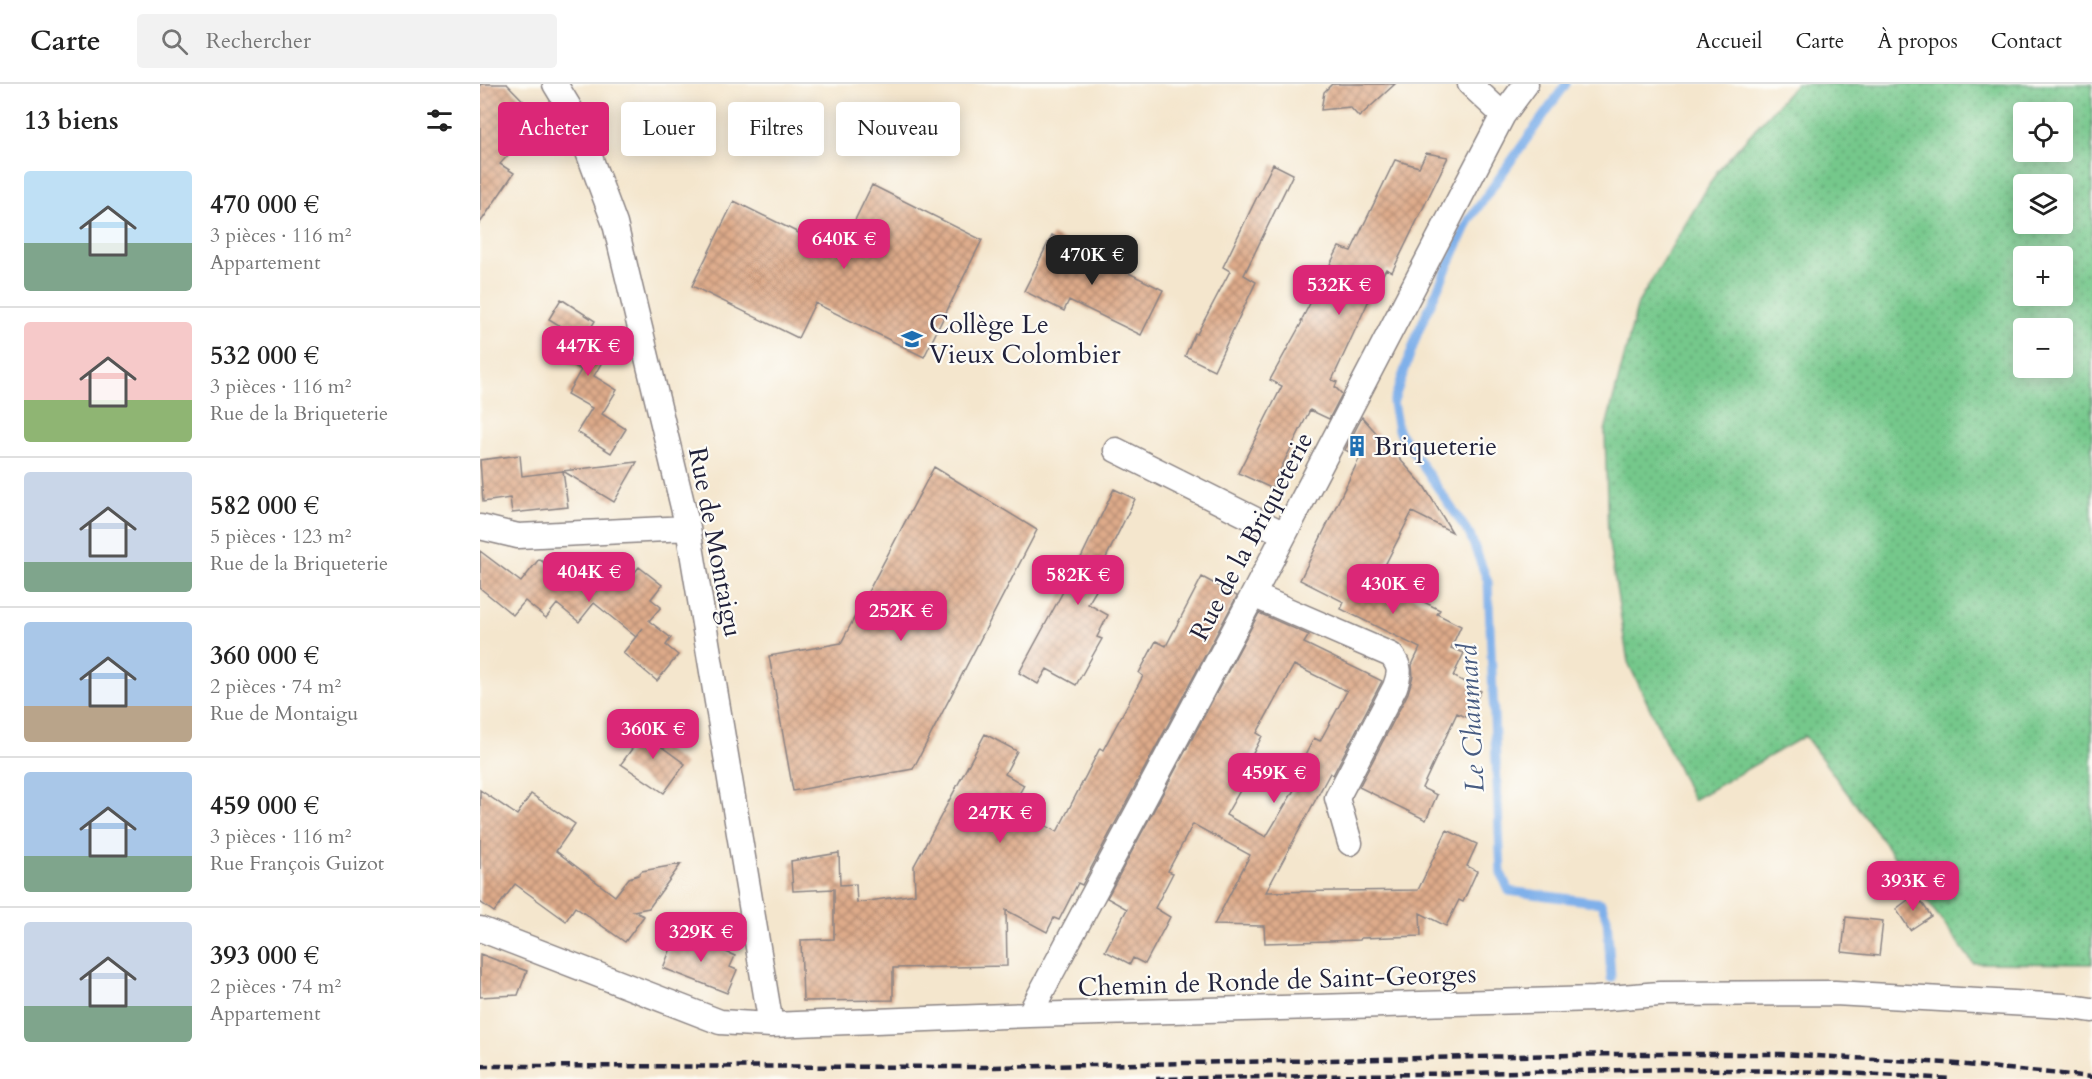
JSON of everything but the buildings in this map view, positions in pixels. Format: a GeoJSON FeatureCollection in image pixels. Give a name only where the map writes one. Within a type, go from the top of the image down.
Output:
{"type":"FeatureCollection","features":[{"type":"Feature","properties":{"kind":"street","name":"Rue de Montaigu"},"geometry":{"type":"LineString","coordinates":[[555,84],[575,117],[615,224],[688,528],[771,1025]]}},
{"type":"Feature","properties":{"kind":"street"},"geometry":{"type":"LineString","coordinates":[[1470,84],[1503,115]]}},
{"type":"Feature","properties":{"kind":"street","name":"Rue de la Briqueterie"},"geometry":{"type":"LineString","coordinates":[[1029,1015],[1253,595],[1503,115],[1526,84]]}},
{"type":"Feature","properties":{"kind":"street"},"geometry":{"type":"LineString","coordinates":[[1116,450],[1284,534]]}},
{"type":"Feature","properties":{"kind":"street"},"geometry":{"type":"LineString","coordinates":[[480,527],[518,536],[688,528]]}},
{"type":"Feature","properties":{"kind":"street"},"geometry":{"type":"LineString","coordinates":[[1253,595],[1391,655],[1399,665],[1400,673],[1395,687],[1337,798],[1350,843]]}},
{"type":"Feature","properties":{"kind":"street","name":"Chemin de Ronde de Saint-Georges"},"geometry":{"type":"LineString","coordinates":[[480,929],[720,1022],[771,1025],[1029,1015],[1595,999],[1660,994],[1835,993],[2065,1006],[2092,1010]]}},
{"type":"Feature","properties":{"kind":"green space"},"geometry":{"type":"Polygon","coordinates":[[[1796,84],[2092,84],[2092,964],[1973,963],[1805,736],[1693,800],[1628,662],[1608,537],[1605,431],[1638,303],[1718,170],[1796,84]]]}},
{"type":"Feature","properties":{"kind":"waterway","name":"Le Chaumard"},"geometry":{"type":"LineString","coordinates":[[1566,84],[1469,220],[1418,332],[1393,403],[1398,430],[1470,535],[1488,582],[1501,873],[1509,891],[1601,903],[1607,918],[1611,978]]}},
{"type":"Feature","properties":{"kind":"railway"},"geometry":{"type":"LineString","coordinates":[[480,1066],[996,1067],[1616,1054],[1781,1054],[1946,1063],[2092,1077]]}},
{"type":"Feature","properties":{"kind":"railway"},"geometry":{"type":"LineString","coordinates":[[1156,1079],[1677,1069],[1830,1072],[1951,1079]]}},
{"type":"Feature","properties":{"kind":"place","name":"Collège Le Vieux Colombier"},"geometry":{"type":"Point","coordinates":[912,339]}},
{"type":"Feature","properties":{"kind":"place","name":"Briqueterie"},"geometry":{"type":"Point","coordinates":[1357,446]}}]}
